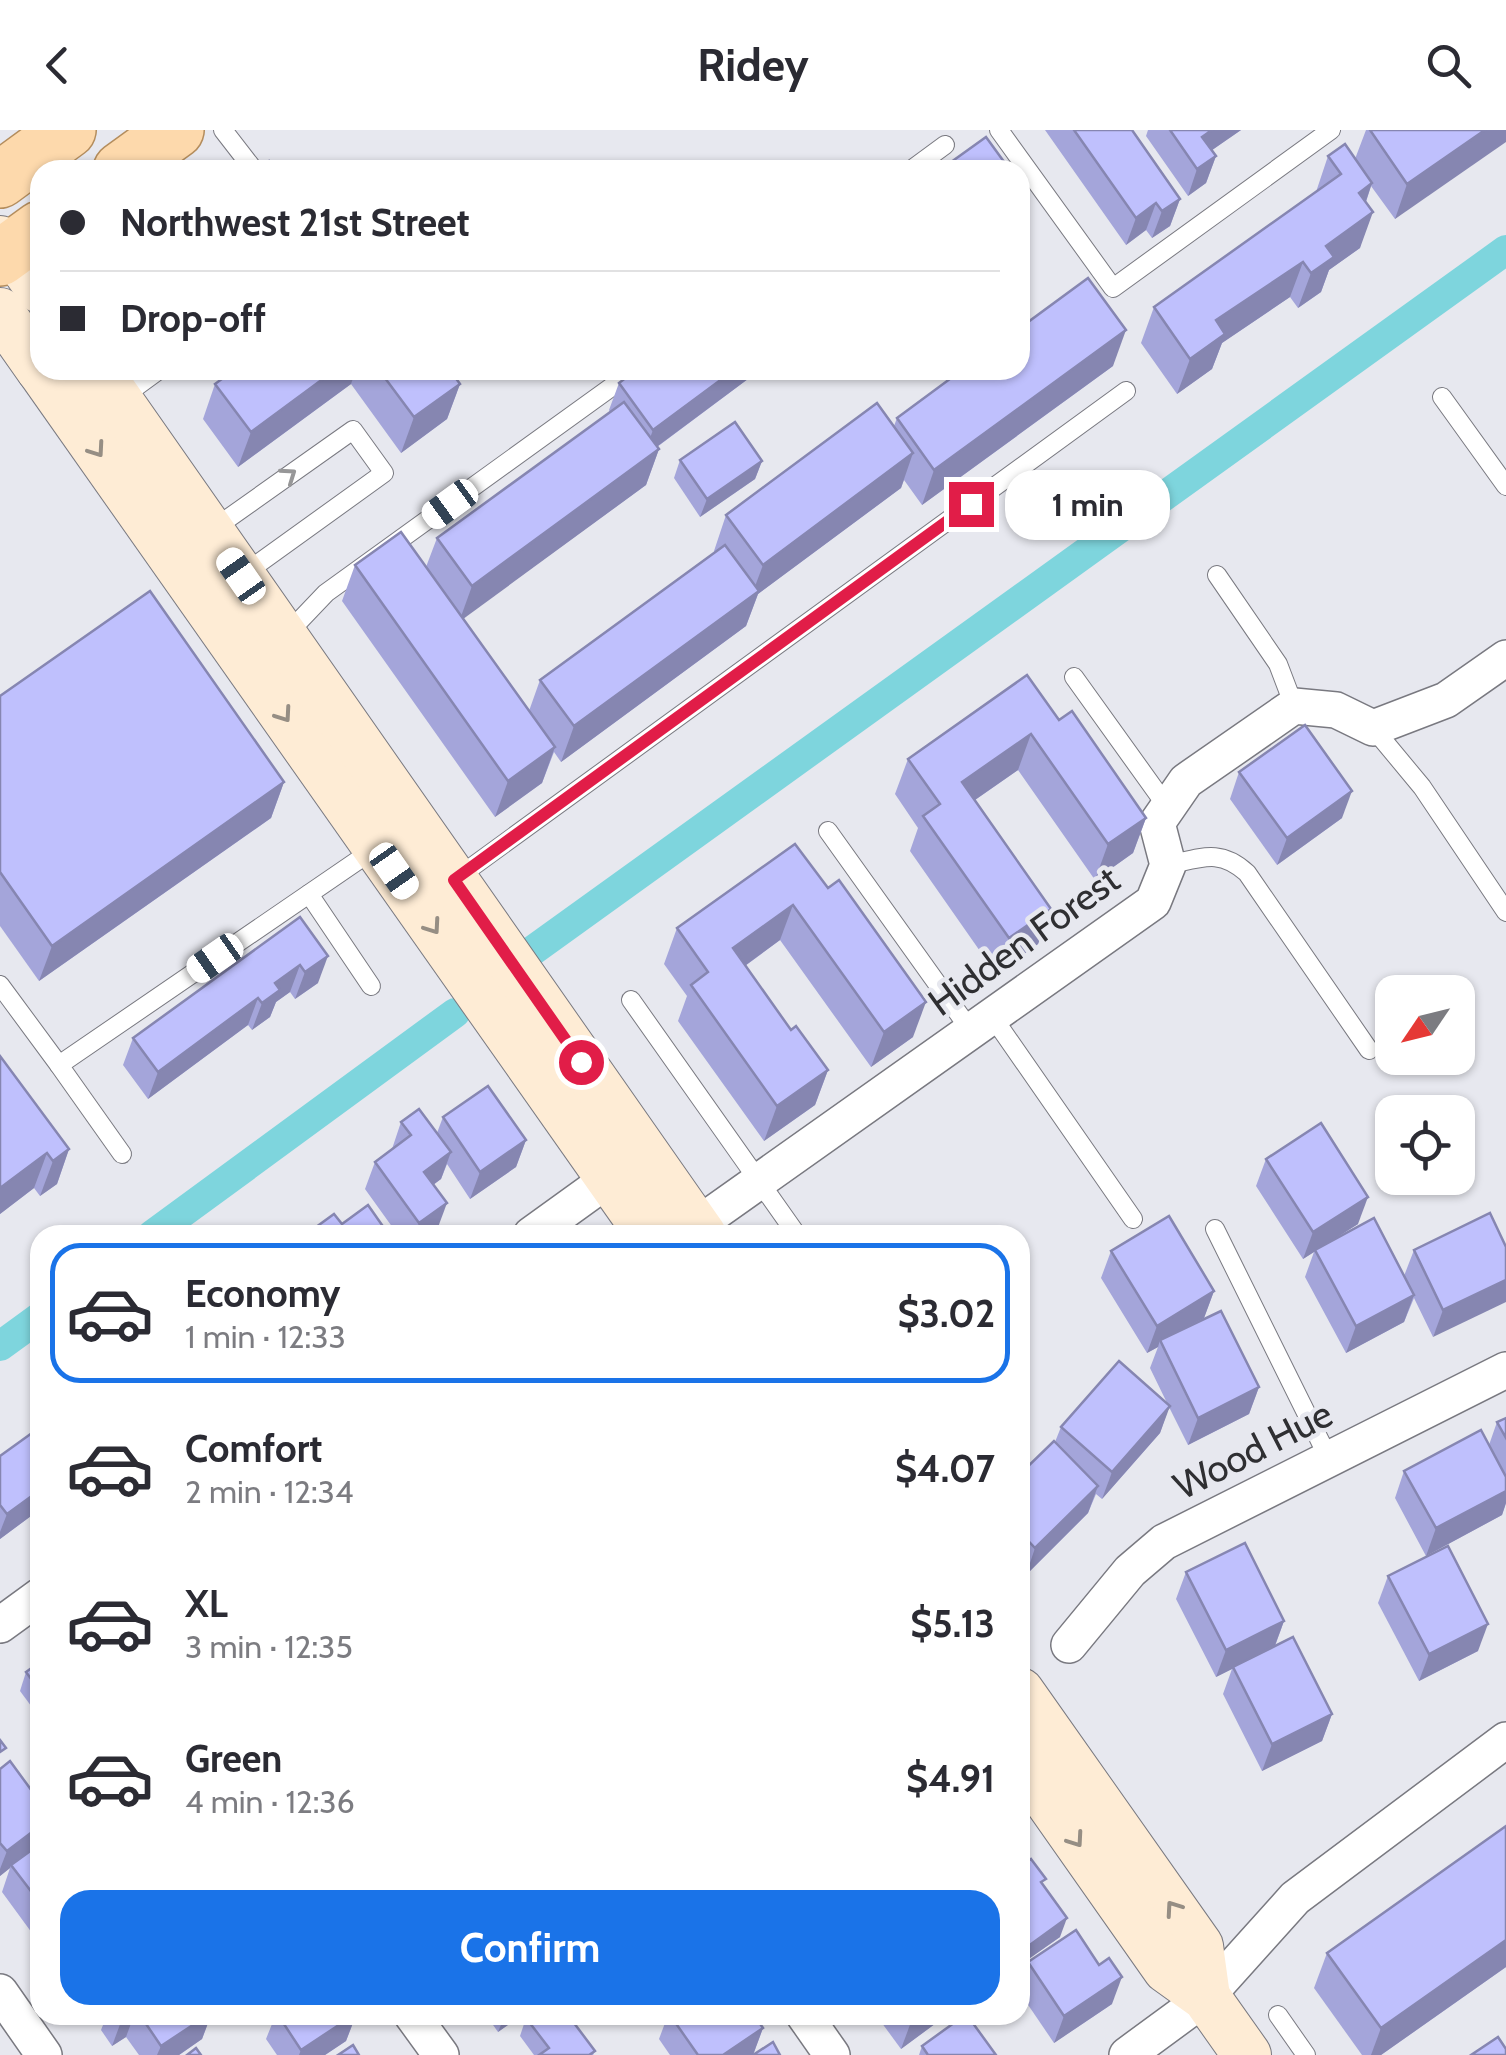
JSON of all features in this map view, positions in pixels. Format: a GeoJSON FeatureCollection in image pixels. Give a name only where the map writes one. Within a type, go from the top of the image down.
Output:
{"type":"FeatureCollection","features":[{"type":"Feature","properties":{"kind":"main road"},"geometry":{"type":"LineString","coordinates":[[0,180],[68,130]]}},
{"type":"Feature","properties":{"kind":"main road"},"geometry":{"type":"LineString","coordinates":[[135,160],[176,130]]}},
{"type":"Feature","properties":{"kind":"street"},"geometry":{"type":"LineString","coordinates":[[0,312],[30,356]]}},
{"type":"Feature","properties":{"kind":"street"},"geometry":{"type":"LineString","coordinates":[[49,380],[192,545],[627,1166],[687,1225]]}},
{"type":"Feature","properties":{"kind":"street"},"geometry":{"type":"LineString","coordinates":[[107,385],[192,545],[241,576],[266,650]]}},
{"type":"Feature","properties":{"kind":"street"},"geometry":{"type":"LineString","coordinates":[[1168,808],[1186,781],[1294,706],[1336,710],[1373,728],[1446,700],[1506,658]]}},
{"type":"Feature","properties":{"kind":"street","name":"Hidden Forest"},"geometry":{"type":"LineString","coordinates":[[703,1225],[1153,902],[1168,864],[1157,823],[1168,808]]}},
{"type":"Feature","properties":{"kind":"street"},"geometry":{"type":"LineString","coordinates":[[395,834],[454,880],[627,1166],[647,1225]]}},
{"type":"Feature","properties":{"kind":"street"},"geometry":{"type":"LineString","coordinates":[[545,1225],[627,1166]]}},
{"type":"Feature","properties":{"kind":"street","name":"Wood Hue"},"geometry":{"type":"LineString","coordinates":[[1069,1645],[1130,1571],[1164,1542],[1506,1370]]}},
{"type":"Feature","properties":{"kind":"street"},"geometry":{"type":"LineString","coordinates":[[0,1625],[30,1603]]}},
{"type":"Feature","properties":{"kind":"street"},"geometry":{"type":"LineString","coordinates":[[1030,1706],[1200,1946],[1206,1997]]}},
{"type":"Feature","properties":{"kind":"street"},"geometry":{"type":"LineString","coordinates":[[1127,2055],[1206,1997],[1294,1898],[1506,1740]]}},
{"type":"Feature","properties":{"kind":"street"},"geometry":{"type":"LineString","coordinates":[[1030,1774],[1167,1969],[1206,1997],[1248,2055]]}},
{"type":"Feature","properties":{"kind":"street"},"geometry":{"type":"LineString","coordinates":[[0,1992],[44,2055]]}},
{"type":"Feature","properties":{"kind":"street"},"geometry":{"type":"LineString","coordinates":[[419,2025],[440,2055]]}},
{"type":"Feature","properties":{"kind":"street"},"geometry":{"type":"LineString","coordinates":[[811,2025],[832,2055]]}},
{"type":"Feature","properties":{"kind":"lane"},"geometry":{"type":"LineString","coordinates":[[223,130],[245,160]]}},
{"type":"Feature","properties":{"kind":"lane"},"geometry":{"type":"LineString","coordinates":[[998,130],[1020,160]]}},
{"type":"Feature","properties":{"kind":"lane"},"geometry":{"type":"LineString","coordinates":[[1030,174],[1113,288],[1331,130]]}},
{"type":"Feature","properties":{"kind":"lane"},"geometry":{"type":"LineString","coordinates":[[926,160],[946,146]]}},
{"type":"Feature","properties":{"kind":"lane"},"geometry":{"type":"LineString","coordinates":[[266,650],[326,593],[621,380]]}},
{"type":"Feature","properties":{"kind":"lane"},"geometry":{"type":"LineString","coordinates":[[454,880],[1126,391]]}},
{"type":"Feature","properties":{"kind":"lane"},"geometry":{"type":"LineString","coordinates":[[1442,396],[1506,486]]}},
{"type":"Feature","properties":{"kind":"lane"},"geometry":{"type":"LineString","coordinates":[[192,545],[353,430],[384,473],[241,576]]}},
{"type":"Feature","properties":{"kind":"lane"},"geometry":{"type":"LineString","coordinates":[[1217,575],[1278,664],[1294,706]]}},
{"type":"Feature","properties":{"kind":"lane"},"geometry":{"type":"LineString","coordinates":[[1074,677],[1168,808]]}},
{"type":"Feature","properties":{"kind":"lane"},"geometry":{"type":"LineString","coordinates":[[1373,728],[1422,787],[1506,912]]}},
{"type":"Feature","properties":{"kind":"lane"},"geometry":{"type":"LineString","coordinates":[[828,831],[1134,1219]]}},
{"type":"Feature","properties":{"kind":"lane"},"geometry":{"type":"LineString","coordinates":[[59,1065],[395,834]]}},
{"type":"Feature","properties":{"kind":"lane"},"geometry":{"type":"LineString","coordinates":[[1168,864],[1213,856],[1232,859],[1247,874],[1368,1050]]}},
{"type":"Feature","properties":{"kind":"lane"},"geometry":{"type":"LineString","coordinates":[[308,894],[372,986]]}},
{"type":"Feature","properties":{"kind":"lane"},"geometry":{"type":"LineString","coordinates":[[0,985],[122,1154]]}},
{"type":"Feature","properties":{"kind":"lane"},"geometry":{"type":"LineString","coordinates":[[630,1000],[790,1225]]}},
{"type":"Feature","properties":{"kind":"lane"},"geometry":{"type":"LineString","coordinates":[[1215,1229],[1328,1459]]}},
{"type":"Feature","properties":{"kind":"lane"},"geometry":{"type":"LineString","coordinates":[[1278,2014],[1306,2055]]}},
{"type":"Feature","properties":{"kind":"building"},"geometry":{"type":"Polygon","coordinates":[[[1074,130],[1132,130],[1180,199],[1162,211],[1156,203],[1136,218],[1074,130]]]}},
{"type":"Feature","properties":{"kind":"building"},"geometry":{"type":"Polygon","coordinates":[[[1170,130],[1212,130],[1202,137],[1216,156],[1197,169],[1170,130]]]}},
{"type":"Feature","properties":{"kind":"building"},"geometry":{"type":"Polygon","coordinates":[[[1370,130],[1485,130],[1407,184],[1370,130]]]}},
{"type":"Feature","properties":{"kind":"building"},"geometry":{"type":"Polygon","coordinates":[[[986,137],[1003,160],[954,160],[986,137]]]}},
{"type":"Feature","properties":{"kind":"building"},"geometry":{"type":"Polygon","coordinates":[[[1345,144],[1372,183],[1359,193],[1373,212],[1326,246],[1334,257],[1311,273],[1303,262],[1216,320],[1225,334],[1190,359],[1154,307],[1341,174],[1328,156],[1345,144]]]}},
{"type":"Feature","properties":{"kind":"building"},"geometry":{"type":"Polygon","coordinates":[[[1088,278],[1126,330],[934,470],[897,418],[948,380],[1030,380],[1030,321],[1088,278]]]}},
{"type":"Feature","properties":{"kind":"building"},"geometry":{"type":"Polygon","coordinates":[[[220,380],[321,380],[251,432],[215,384],[220,380]]]}},
{"type":"Feature","properties":{"kind":"building"},"geometry":{"type":"Polygon","coordinates":[[[386,380],[457,380],[460,384],[414,417],[386,380]]]}},
{"type":"Feature","properties":{"kind":"building"},"geometry":{"type":"Polygon","coordinates":[[[623,380],[720,380],[653,430],[619,383],[623,380]]]}},
{"type":"Feature","properties":{"kind":"building"},"geometry":{"type":"Polygon","coordinates":[[[624,402],[659,449],[472,586],[437,538],[624,402]]]}},
{"type":"Feature","properties":{"kind":"building"},"geometry":{"type":"Polygon","coordinates":[[[877,403],[913,453],[763,565],[726,515],[877,403]]]}},
{"type":"Feature","properties":{"kind":"building"},"geometry":{"type":"Polygon","coordinates":[[[735,422],[762,461],[707,499],[680,460],[735,422]]]}},
{"type":"Feature","properties":{"kind":"building"},"geometry":{"type":"Polygon","coordinates":[[[401,532],[555,747],[508,781],[355,565],[401,532]]]}},
{"type":"Feature","properties":{"kind":"building"},"geometry":{"type":"Polygon","coordinates":[[[725,545],[759,591],[574,726],[540,680],[725,545]]]}},
{"type":"Feature","properties":{"kind":"building"},"geometry":{"type":"Polygon","coordinates":[[[150,591],[284,782],[52,946],[0,872],[0,696],[150,591]]]}},
{"type":"Feature","properties":{"kind":"building"},"geometry":{"type":"Polygon","coordinates":[[[1027,675],[1059,720],[1072,711],[1146,818],[1108,844],[1031,734],[962,782],[1051,909],[1009,938],[923,816],[940,804],[908,759],[1027,675]]]}},
{"type":"Feature","properties":{"kind":"building"},"geometry":{"type":"Polygon","coordinates":[[[1305,725],[1352,791],[1287,838],[1239,772],[1305,725]]]}},
{"type":"Feature","properties":{"kind":"building"},"geometry":{"type":"Polygon","coordinates":[[[795,844],[828,888],[839,880],[926,1002],[884,1032],[793,905],[733,948],[791,1030],[796,1026],[828,1070],[777,1106],[691,985],[708,972],[677,928],[795,844]]]}},
{"type":"Feature","properties":{"kind":"building"},"geometry":{"type":"Polygon","coordinates":[[[300,917],[328,956],[305,972],[300,965],[275,983],[280,990],[262,1003],[258,998],[158,1072],[133,1038],[300,917]]]}},
{"type":"Feature","properties":{"kind":"building"},"geometry":{"type":"Polygon","coordinates":[[[0,1056],[69,1149],[53,1161],[47,1153],[0,1188],[0,1056]]]}},
{"type":"Feature","properties":{"kind":"building"},"geometry":{"type":"Polygon","coordinates":[[[488,1086],[526,1140],[480,1172],[443,1117],[488,1086]]]}},
{"type":"Feature","properties":{"kind":"building"},"geometry":{"type":"Polygon","coordinates":[[[419,1109],[451,1152],[424,1172],[447,1203],[419,1223],[375,1162],[411,1135],[401,1122],[419,1109]]]}},
{"type":"Feature","properties":{"kind":"building"},"geometry":{"type":"Polygon","coordinates":[[[1321,1123],[1368,1197],[1313,1232],[1266,1159],[1321,1123]]]}},
{"type":"Feature","properties":{"kind":"building"},"geometry":{"type":"Polygon","coordinates":[[[368,1205],[382,1225],[319,1225],[334,1214],[342,1224],[368,1205]]]}},
{"type":"Feature","properties":{"kind":"building"},"geometry":{"type":"Polygon","coordinates":[[[1490,1213],[1506,1247],[1506,1280],[1443,1310],[1414,1250],[1490,1213]]]}},
{"type":"Feature","properties":{"kind":"building"},"geometry":{"type":"Polygon","coordinates":[[[1169,1216],[1214,1291],[1157,1326],[1111,1251],[1169,1216]]]}},
{"type":"Feature","properties":{"kind":"building"},"geometry":{"type":"Polygon","coordinates":[[[1374,1218],[1414,1295],[1356,1326],[1315,1250],[1374,1218]]]}},
{"type":"Feature","properties":{"kind":"building"},"geometry":{"type":"Polygon","coordinates":[[[1221,1311],[1259,1387],[1198,1418],[1160,1340],[1221,1311]]]}},
{"type":"Feature","properties":{"kind":"building"},"geometry":{"type":"Polygon","coordinates":[[[1119,1361],[1170,1406],[1112,1472],[1061,1427],[1119,1361]]]}},
{"type":"Feature","properties":{"kind":"building"},"geometry":{"type":"Polygon","coordinates":[[[1506,1418],[1506,1438],[1497,1422],[1506,1418]]]}},
{"type":"Feature","properties":{"kind":"building"},"geometry":{"type":"Polygon","coordinates":[[[1481,1430],[1506,1477],[1506,1491],[1436,1528],[1404,1471],[1481,1430]]]}},
{"type":"Feature","properties":{"kind":"building"},"geometry":{"type":"Polygon","coordinates":[[[30,1434],[30,1497],[7,1514],[0,1505],[0,1456],[30,1434]]]}},
{"type":"Feature","properties":{"kind":"building"},"geometry":{"type":"Polygon","coordinates":[[[1054,1441],[1098,1486],[1035,1548],[1030,1543],[1030,1464],[1054,1441]]]}},
{"type":"Feature","properties":{"kind":"building"},"geometry":{"type":"Polygon","coordinates":[[[1245,1543],[1284,1621],[1226,1650],[1186,1572],[1245,1543]]]}},
{"type":"Feature","properties":{"kind":"building"},"geometry":{"type":"Polygon","coordinates":[[[1448,1546],[1488,1624],[1429,1654],[1388,1576],[1448,1546]]]}},
{"type":"Feature","properties":{"kind":"building"},"geometry":{"type":"Polygon","coordinates":[[[1293,1637],[1332,1714],[1272,1744],[1233,1667],[1293,1637]]]}},
{"type":"Feature","properties":{"kind":"building"},"geometry":{"type":"Polygon","coordinates":[[[10,1761],[30,1788],[30,1834],[7,1851],[0,1843],[0,1769],[10,1761]]]}},
{"type":"Feature","properties":{"kind":"building"},"geometry":{"type":"Polygon","coordinates":[[[1506,1826],[1506,1940],[1381,2028],[1327,1953],[1506,1826]]]}},
{"type":"Feature","properties":{"kind":"building"},"geometry":{"type":"Polygon","coordinates":[[[30,1851],[30,1890],[11,1865],[30,1851]]]}},
{"type":"Feature","properties":{"kind":"building"},"geometry":{"type":"Polygon","coordinates":[[[1030,1860],[1046,1879],[1041,1882],[1067,1918],[1030,1945],[1030,1860]]]}},
{"type":"Feature","properties":{"kind":"building"},"geometry":{"type":"Polygon","coordinates":[[[1076,1930],[1099,1965],[1109,1958],[1122,1977],[1064,2016],[1030,1961],[1076,1930]]]}},
{"type":"Feature","properties":{"kind":"building"},"geometry":{"type":"Polygon","coordinates":[[[147,2025],[193,2025],[161,2046],[147,2025]]]}},
{"type":"Feature","properties":{"kind":"building"},"geometry":{"type":"Polygon","coordinates":[[[285,2025],[339,2025],[301,2050],[285,2025]]]}},
{"type":"Feature","properties":{"kind":"building"},"geometry":{"type":"Polygon","coordinates":[[[531,2025],[576,2025],[595,2051],[589,2055],[539,2055],[549,2048],[531,2025]]]}},
{"type":"Feature","properties":{"kind":"building"},"geometry":{"type":"Polygon","coordinates":[[[677,2025],[763,2028],[723,2055],[698,2055],[677,2025]]]}},
{"type":"Feature","properties":{"kind":"building"},"geometry":{"type":"Polygon","coordinates":[[[951,2025],[974,2025],[996,2055],[928,2055],[922,2046],[951,2025]]]}},
{"type":"Feature","properties":{"kind":"building"},"geometry":{"type":"Polygon","coordinates":[[[1498,2037],[1506,2055],[1471,2055],[1498,2037]]]}},
{"type":"Feature","properties":{"kind":"building"},"geometry":{"type":"Polygon","coordinates":[[[773,2042],[780,2055],[753,2055],[773,2042]]]}},
{"type":"Feature","properties":{"kind":"building"},"geometry":{"type":"Polygon","coordinates":[[[353,2045],[359,2055],[338,2055],[353,2045]]]}},
{"type":"Feature","properties":{"kind":"waterway"},"geometry":{"type":"LineString","coordinates":[[532,951],[1506,250]]}},
{"type":"Feature","properties":{"kind":"waterway"},"geometry":{"type":"LineString","coordinates":[[166,1225],[455,1013]]}},
{"type":"Feature","properties":{"kind":"waterway"},"geometry":{"type":"LineString","coordinates":[[0,1346],[30,1324]]}},
{"type":"Feature","properties":{"kind":"route"},"geometry":{"type":"LineString","coordinates":[[581,1062],[454,880],[971,504]]}}]}
